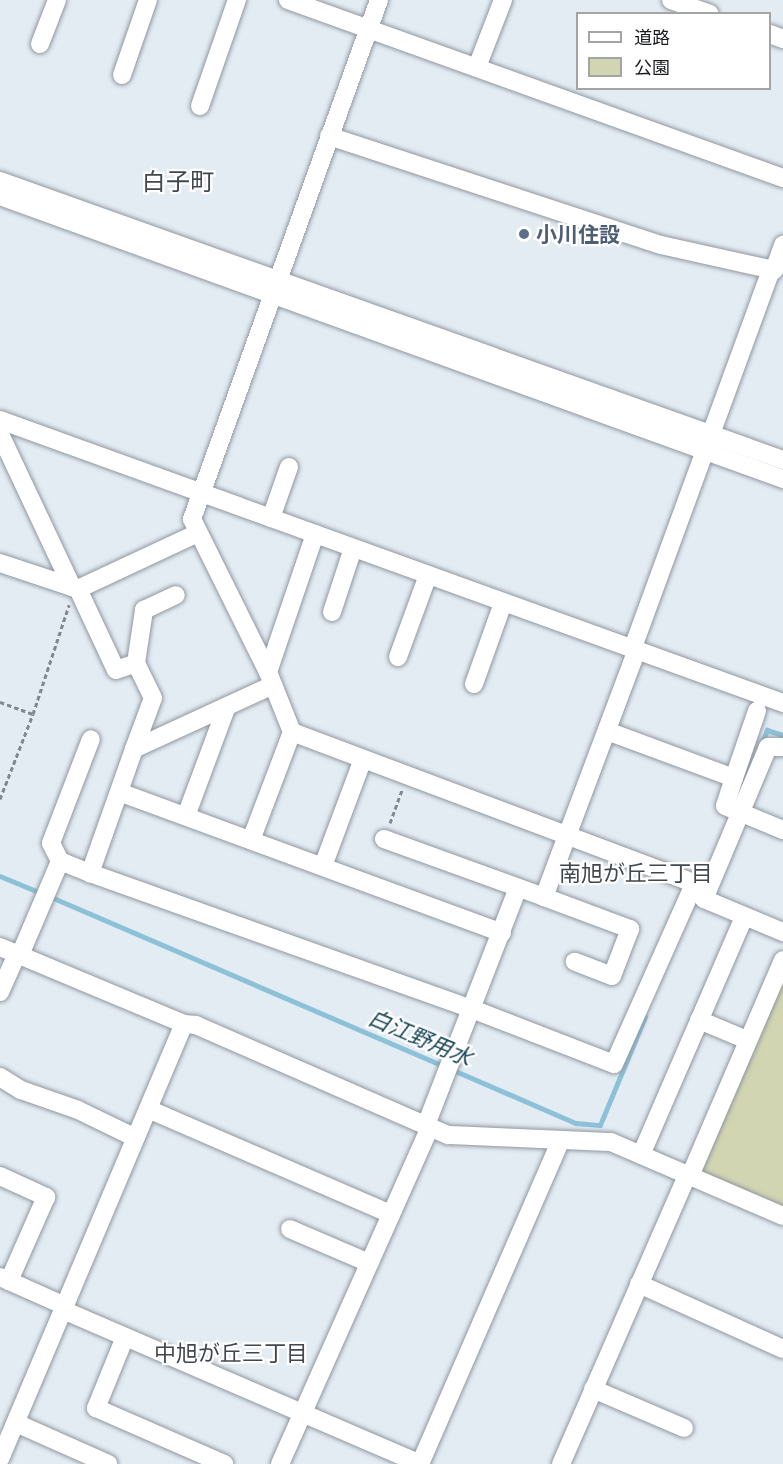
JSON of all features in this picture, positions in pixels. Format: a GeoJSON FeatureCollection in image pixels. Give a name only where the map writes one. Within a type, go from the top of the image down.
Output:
{"type":"FeatureCollection","features":[{"type":"Feature","properties":{"kind":"street"},"geometry":{"type":"LineString","coordinates":[[40,44],[57,0]]}},
{"type":"Feature","properties":{"kind":"street"},"geometry":{"type":"LineString","coordinates":[[122,75],[148,0]]}},
{"type":"Feature","properties":{"kind":"street"},"geometry":{"type":"LineString","coordinates":[[200,106],[237,0]]}},
{"type":"Feature","properties":{"kind":"street"},"geometry":{"type":"LineString","coordinates":[[289,0],[783,178]]}},
{"type":"Feature","properties":{"kind":"street"},"geometry":{"type":"LineString","coordinates":[[251,840],[292,732],[270,679],[192,519],[379,0]]}},
{"type":"Feature","properties":{"kind":"street"},"geometry":{"type":"LineString","coordinates":[[477,67],[503,0]]}},
{"type":"Feature","properties":{"kind":"street"},"geometry":{"type":"LineString","coordinates":[[671,0],[704,12]]}},
{"type":"Feature","properties":{"kind":"street"},"geometry":{"type":"LineString","coordinates":[[329,136],[662,245],[771,270]]}},
{"type":"Feature","properties":{"kind":"street"},"geometry":{"type":"LineString","coordinates":[[0,180],[274,287]]}},
{"type":"Feature","properties":{"kind":"street"},"geometry":{"type":"LineString","coordinates":[[0,196],[274,287],[710,443],[783,479]]}},
{"type":"Feature","properties":{"kind":"street"},"geometry":{"type":"LineString","coordinates":[[544,897],[607,731],[771,270],[783,245]]}},
{"type":"Feature","properties":{"kind":"street"},"geometry":{"type":"LineString","coordinates":[[0,420],[783,703]]}},
{"type":"Feature","properties":{"kind":"street"},"geometry":{"type":"LineString","coordinates":[[0,434],[116,670],[136,663]]}},
{"type":"Feature","properties":{"kind":"street"},"geometry":{"type":"LineString","coordinates":[[710,443],[783,460]]}},
{"type":"Feature","properties":{"kind":"street"},"geometry":{"type":"LineString","coordinates":[[271,518],[289,467]]}},
{"type":"Feature","properties":{"kind":"street"},"geometry":{"type":"LineString","coordinates":[[0,563],[75,588],[198,533]]}},
{"type":"Feature","properties":{"kind":"street"},"geometry":{"type":"LineString","coordinates":[[134,749],[227,706],[270,679],[315,534]]}},
{"type":"Feature","properties":{"kind":"street"},"geometry":{"type":"LineString","coordinates":[[332,612],[353,548]]}},
{"type":"Feature","properties":{"kind":"street"},"geometry":{"type":"LineString","coordinates":[[398,657],[428,575]]}},
{"type":"Feature","properties":{"kind":"street"},"geometry":{"type":"LineString","coordinates":[[90,873],[153,698],[136,663],[144,610],[176,596]]}},
{"type":"Feature","properties":{"kind":"street"},"geometry":{"type":"LineString","coordinates":[[474,684],[503,603]]}},
{"type":"Feature","properties":{"kind":"street"},"geometry":{"type":"LineString","coordinates":[[186,816],[227,706]]}},
{"type":"Feature","properties":{"kind":"street"},"geometry":{"type":"LineString","coordinates":[[734,809],[734,778],[757,711]]}},
{"type":"Feature","properties":{"kind":"street"},"geometry":{"type":"LineString","coordinates":[[607,731],[734,778]]}},
{"type":"Feature","properties":{"kind":"street"},"geometry":{"type":"LineString","coordinates":[[292,732],[702,885]]}},
{"type":"Feature","properties":{"kind":"street"},"geometry":{"type":"LineString","coordinates":[[90,739],[51,843],[60,861],[472,1008],[614,1064],[702,885],[734,809],[768,747],[783,747]]}},
{"type":"Feature","properties":{"kind":"street"},"geometry":{"type":"LineString","coordinates":[[323,866],[363,759]]}},
{"type":"Feature","properties":{"kind":"street"},"geometry":{"type":"LineString","coordinates":[[119,792],[501,933]]}},
{"type":"Feature","properties":{"kind":"street"},"geometry":{"type":"LineString","coordinates":[[734,809],[783,830]]}},
{"type":"Feature","properties":{"kind":"street"},"geometry":{"type":"LineString","coordinates":[[384,839],[630,928],[612,976],[575,962]]}},
{"type":"Feature","properties":{"kind":"street"},"geometry":{"type":"LineString","coordinates":[[0,992],[12,952],[46,897],[60,861]]}},
{"type":"Feature","properties":{"kind":"street"},"geometry":{"type":"LineString","coordinates":[[702,885],[704,899],[783,932]]}},
{"type":"Feature","properties":{"kind":"street"},"geometry":{"type":"LineString","coordinates":[[280,1464],[428,1126],[518,888]]}},
{"type":"Feature","properties":{"kind":"street"},"geometry":{"type":"LineString","coordinates":[[641,1155],[744,916]]}},
{"type":"Feature","properties":{"kind":"street"},"geometry":{"type":"LineString","coordinates":[[12,952],[184,1024],[196,1025],[448,1135],[611,1142],[783,1216]]}},
{"type":"Feature","properties":{"kind":"street"},"geometry":{"type":"LineString","coordinates":[[561,1464],[783,960]]}},
{"type":"Feature","properties":{"kind":"street"},"geometry":{"type":"LineString","coordinates":[[699,1020],[747,1040]]}},
{"type":"Feature","properties":{"kind":"street"},"geometry":{"type":"LineString","coordinates":[[0,1459],[184,1024]]}},
{"type":"Feature","properties":{"kind":"street"},"geometry":{"type":"LineString","coordinates":[[0,1077],[21,1090],[78,1110],[136,1138]]}},
{"type":"Feature","properties":{"kind":"street"},"geometry":{"type":"LineString","coordinates":[[148,1109],[391,1214]]}},
{"type":"Feature","properties":{"kind":"street"},"geometry":{"type":"LineString","coordinates":[[0,1176],[46,1197],[4,1279],[125,1337],[421,1464],[561,1140]]}},
{"type":"Feature","properties":{"kind":"street"},"geometry":{"type":"LineString","coordinates":[[290,1229],[369,1263]]}},
{"type":"Feature","properties":{"kind":"street"},"geometry":{"type":"LineString","coordinates":[[639,1284],[783,1349]]}},
{"type":"Feature","properties":{"kind":"street"},"geometry":{"type":"LineString","coordinates":[[125,1337],[96,1408],[224,1464]]}},
{"type":"Feature","properties":{"kind":"street"},"geometry":{"type":"LineString","coordinates":[[593,1389],[684,1428]]}},
{"type":"Feature","properties":{"kind":"street"},"geometry":{"type":"LineString","coordinates":[[16,1423],[108,1464]]}},
{"type":"Feature","properties":{"kind":"path"},"geometry":{"type":"LineString","coordinates":[[0,799],[33,714],[75,588]]}},
{"type":"Feature","properties":{"kind":"path"},"geometry":{"type":"LineString","coordinates":[[0,702],[33,714]]}},
{"type":"Feature","properties":{"kind":"path"},"geometry":{"type":"LineString","coordinates":[[384,839],[407,775]]}},
{"type":"Feature","properties":{"kind":"green space"},"geometry":{"type":"Polygon","coordinates":[[[783,973],[783,1211],[700,1175],[783,973]]]}},
{"type":"Feature","properties":{"kind":"waterway","name":"白江野用水"},"geometry":{"type":"LineString","coordinates":[[761,745],[767,730],[783,735]]}},
{"type":"Feature","properties":{"kind":"waterway","name":"白江野用水"},"geometry":{"type":"LineString","coordinates":[[0,876],[41,893]]}},
{"type":"Feature","properties":{"kind":"waterway","name":"白江野用水"},"geometry":{"type":"LineString","coordinates":[[49,896],[444,1066]]}},
{"type":"Feature","properties":{"kind":"waterway","name":"白江野用水"},"geometry":{"type":"LineString","coordinates":[[451,1069],[576,1123],[600,1125],[645,1017]]}},
{"type":"Feature","properties":{"kind":"place","name":"小川住設"},"geometry":{"type":"Point","coordinates":[524,234]}},
{"type":"Feature","properties":{"kind":"district","name":"白子町"},"geometry":{"type":"Point","coordinates":[178,182]}},
{"type":"Feature","properties":{"kind":"district","name":"南旭が丘三丁目"},"geometry":{"type":"Point","coordinates":[636,874]}},
{"type":"Feature","properties":{"kind":"district","name":"中旭が丘三丁目"},"geometry":{"type":"Point","coordinates":[231,1354]}}]}
